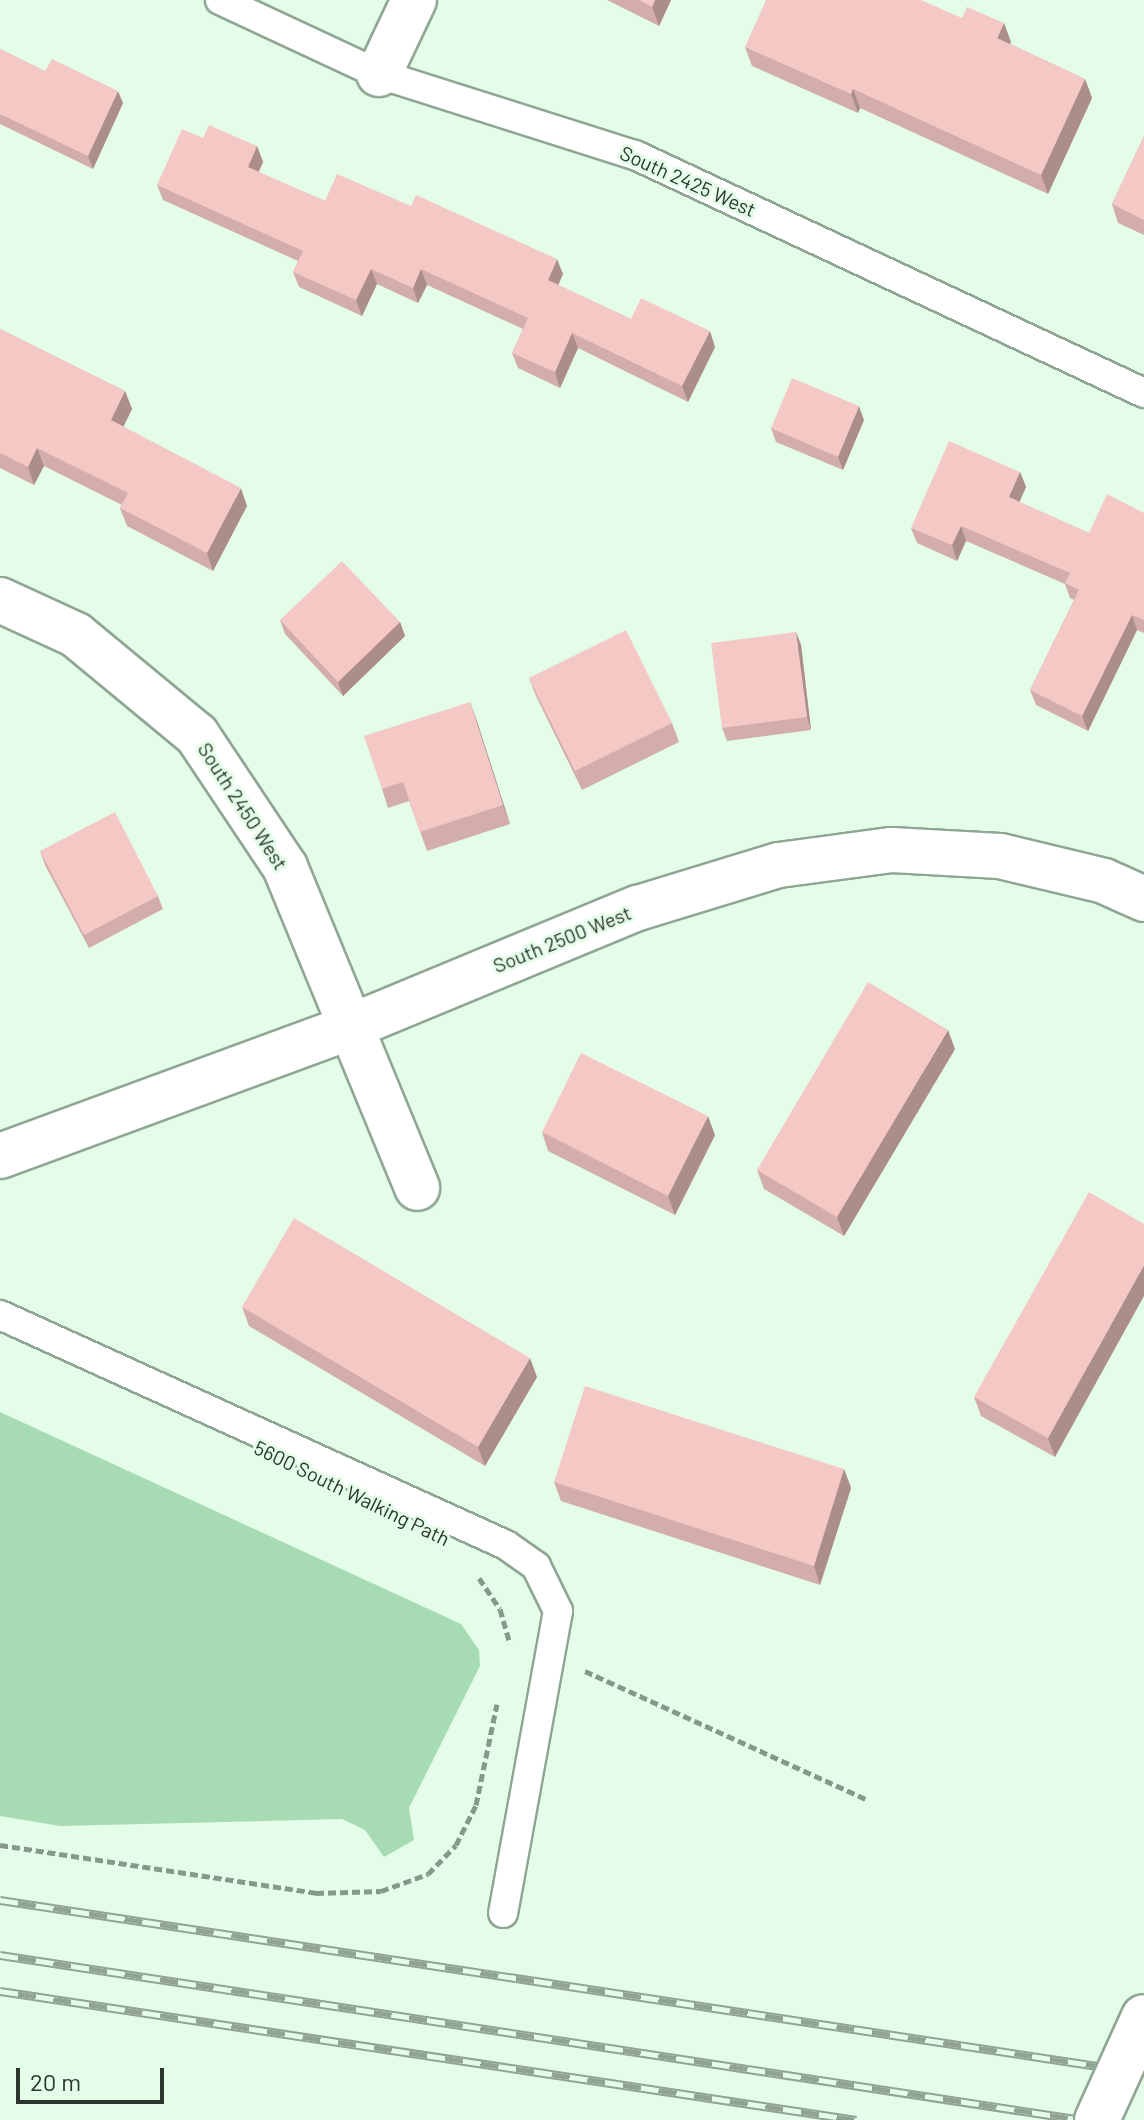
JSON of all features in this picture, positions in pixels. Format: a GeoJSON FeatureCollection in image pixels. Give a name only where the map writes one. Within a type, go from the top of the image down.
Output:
{"type":"FeatureCollection","features":[{"type":"Feature","properties":{"kind":"street"},"geometry":{"type":"LineString","coordinates":[[379,74],[414,0]]}},
{"type":"Feature","properties":{"kind":"street","name":"South 2450 West"},"geometry":{"type":"LineString","coordinates":[[0,600],[76,635],[197,735],[285,867],[417,1188]]}},
{"type":"Feature","properties":{"kind":"street","name":"South 2500 West"},"geometry":{"type":"LineString","coordinates":[[0,1156],[350,1027],[638,908],[779,865],[892,850],[1000,856],[1104,881],[1144,899]]}},
{"type":"Feature","properties":{"kind":"street"},"geometry":{"type":"LineString","coordinates":[[1097,2120],[1144,2017]]}},
{"type":"Feature","properties":{"kind":"lane","name":"South 2425 West"},"geometry":{"type":"LineString","coordinates":[[220,0],[379,74],[635,155],[1144,393]]}},
{"type":"Feature","properties":{"kind":"lane"},"geometry":{"type":"LineString","coordinates":[[0,1315],[506,1545],[536,1566],[550,1587],[558,1611],[503,1913]]}},
{"type":"Feature","properties":{"kind":"path"},"geometry":{"type":"LineString","coordinates":[[471,1572],[500,1609],[510,1641],[507,1656]]}},
{"type":"Feature","properties":{"kind":"path"},"geometry":{"type":"LineString","coordinates":[[550,1655],[868,1800]]}},
{"type":"Feature","properties":{"kind":"path"},"geometry":{"type":"LineString","coordinates":[[0,1845],[316,1893],[381,1891],[428,1874],[456,1845],[476,1805],[498,1701]]}},
{"type":"Feature","properties":{"kind":"green space"},"geometry":{"type":"Polygon","coordinates":[[[0,1412],[461,1624],[479,1650],[480,1666],[409,1808],[414,1840],[384,1857],[365,1830],[342,1819],[60,1826],[0,1816],[0,1412]]]}},
{"type":"Feature","properties":{"kind":"building"},"geometry":{"type":"Polygon","coordinates":[[[639,0],[655,0],[652,7],[639,0]]]}},
{"type":"Feature","properties":{"kind":"building"},"geometry":{"type":"Polygon","coordinates":[[[766,0],[921,0],[962,18],[967,7],[1004,23],[997,38],[1085,79],[1041,175],[853,89],[851,94],[745,47],[766,0]]]}},
{"type":"Feature","properties":{"kind":"building"},"geometry":{"type":"Polygon","coordinates":[[[0,49],[45,71],[52,59],[118,91],[88,156],[0,114],[0,49]]]}},
{"type":"Feature","properties":{"kind":"building"},"geometry":{"type":"Polygon","coordinates":[[[209,125],[257,146],[248,167],[325,201],[337,174],[411,206],[416,195],[557,259],[548,280],[631,319],[641,298],[710,331],[682,386],[572,333],[555,372],[512,353],[528,318],[421,269],[413,288],[371,269],[356,300],[293,272],[303,251],[157,185],[182,129],[203,138],[209,125]]]}},
{"type":"Feature","properties":{"kind":"building"},"geometry":{"type":"Polygon","coordinates":[[[1144,136],[1144,220],[1112,204],[1144,136]]]}},
{"type":"Feature","properties":{"kind":"building"},"geometry":{"type":"Polygon","coordinates":[[[0,329],[125,391],[111,420],[241,488],[207,553],[120,508],[128,493],[37,448],[28,467],[0,453],[0,329]]]}},
{"type":"Feature","properties":{"kind":"building"},"geometry":{"type":"Polygon","coordinates":[[[792,378],[859,406],[838,457],[771,428],[792,378]]]}},
{"type":"Feature","properties":{"kind":"building"},"geometry":{"type":"Polygon","coordinates":[[[949,441],[1020,472],[1009,497],[1089,533],[1107,494],[1144,513],[1144,620],[1132,615],[1082,716],[1030,690],[1079,590],[1065,583],[1070,573],[961,526],[952,545],[911,528],[949,441]]]}},
{"type":"Feature","properties":{"kind":"building"},"geometry":{"type":"Polygon","coordinates":[[[342,561],[400,622],[338,682],[280,620],[342,561]]]}},
{"type":"Feature","properties":{"kind":"building"},"geometry":{"type":"Polygon","coordinates":[[[626,630],[672,723],[575,771],[529,678],[626,630]]]}},
{"type":"Feature","properties":{"kind":"building"},"geometry":{"type":"Polygon","coordinates":[[[796,632],[807,717],[722,728],[711,643],[796,632]]]}},
{"type":"Feature","properties":{"kind":"building"},"geometry":{"type":"Polygon","coordinates":[[[470,702],[503,805],[420,832],[403,782],[382,789],[364,736],[470,702]]]}},
{"type":"Feature","properties":{"kind":"building"},"geometry":{"type":"Polygon","coordinates":[[[115,812],[158,896],[84,935],[40,851],[115,812]]]}},
{"type":"Feature","properties":{"kind":"building"},"geometry":{"type":"Polygon","coordinates":[[[868,982],[948,1030],[837,1217],[757,1170],[868,982]]]}},
{"type":"Feature","properties":{"kind":"building"},"geometry":{"type":"Polygon","coordinates":[[[581,1053],[708,1116],[668,1196],[542,1132],[581,1053]]]}},
{"type":"Feature","properties":{"kind":"building"},"geometry":{"type":"Polygon","coordinates":[[[1089,1192],[1144,1224],[1144,1265],[1048,1438],[974,1397],[1089,1192]]]}},
{"type":"Feature","properties":{"kind":"building"},"geometry":{"type":"Polygon","coordinates":[[[294,1218],[530,1358],[478,1447],[242,1307],[294,1218]]]}},
{"type":"Feature","properties":{"kind":"building"},"geometry":{"type":"Polygon","coordinates":[[[585,1386],[844,1469],[814,1566],[554,1482],[585,1386]]]}},
{"type":"Feature","properties":{"kind":"railway"},"geometry":{"type":"LineString","coordinates":[[0,1900],[1144,2073]]}},
{"type":"Feature","properties":{"kind":"railway"},"geometry":{"type":"LineString","coordinates":[[0,1955],[1082,2120]]}},
{"type":"Feature","properties":{"kind":"railway"},"geometry":{"type":"LineString","coordinates":[[0,1991],[856,2120]]}}]}
